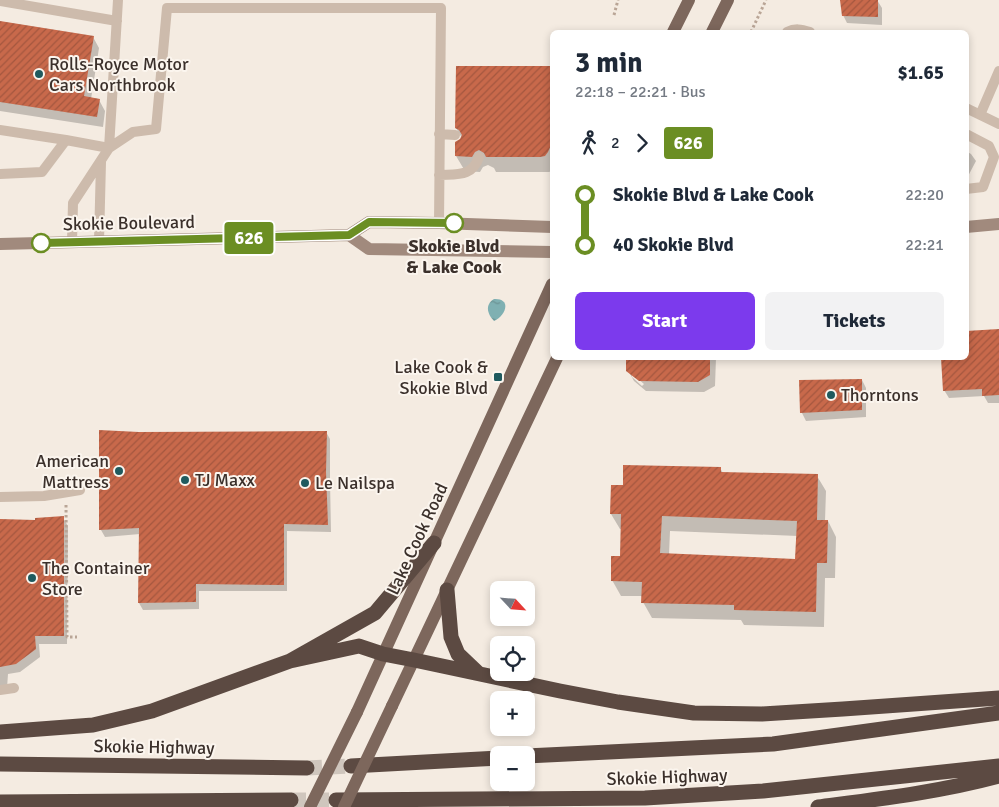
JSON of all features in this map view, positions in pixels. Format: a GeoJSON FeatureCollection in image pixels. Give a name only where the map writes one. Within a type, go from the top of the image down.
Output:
{"type":"FeatureCollection","features":[{"type":"Feature","properties":{"kind":"highway"},"geometry":{"type":"LineString","coordinates":[[290,661],[375,613],[434,543]]}},
{"type":"Feature","properties":{"kind":"highway"},"geometry":{"type":"LineString","coordinates":[[447,590],[451,637],[458,654],[479,674]]}},
{"type":"Feature","properties":{"kind":"highway"},"geometry":{"type":"LineString","coordinates":[[0,732],[93,725],[152,711],[290,661],[358,646],[383,654],[569,693],[694,713],[762,714],[999,698]]}},
{"type":"Feature","properties":{"kind":"highway","name":"Skokie Highway"},"geometry":{"type":"LineString","coordinates":[[535,756],[773,744],[999,712]]}},
{"type":"Feature","properties":{"kind":"highway"},"geometry":{"type":"LineString","coordinates":[[351,766],[490,758]]}},
{"type":"Feature","properties":{"kind":"highway","name":"Skokie Highway"},"geometry":{"type":"LineString","coordinates":[[0,764],[307,768]]}},
{"type":"Feature","properties":{"kind":"highway","name":"Skokie Highway"},"geometry":{"type":"LineString","coordinates":[[340,804],[645,798],[763,791],[999,766]]}},
{"type":"Feature","properties":{"kind":"highway"},"geometry":{"type":"LineString","coordinates":[[818,807],[964,784],[999,776]]}},
{"type":"Feature","properties":{"kind":"highway"},"geometry":{"type":"LineString","coordinates":[[0,802],[291,800]]}},
{"type":"Feature","properties":{"kind":"main road"},"geometry":{"type":"LineString","coordinates":[[674,30],[689,0]]}},
{"type":"Feature","properties":{"kind":"main road"},"geometry":{"type":"LineString","coordinates":[[713,30],[728,0]]}},
{"type":"Feature","properties":{"kind":"main road"},"geometry":{"type":"LineString","coordinates":[[550,227],[369,222],[349,235],[369,248],[550,252]]}},
{"type":"Feature","properties":{"kind":"main road"},"geometry":{"type":"LineString","coordinates":[[969,227],[999,224]]}},
{"type":"Feature","properties":{"kind":"main road","name":"Skokie Boulevard"},"geometry":{"type":"LineString","coordinates":[[0,244],[349,235]]}},
{"type":"Feature","properties":{"kind":"main road","name":"Lake Cook Road"},"geometry":{"type":"LineString","coordinates":[[310,807],[357,712],[550,288]]}},
{"type":"Feature","properties":{"kind":"main road"},"geometry":{"type":"LineString","coordinates":[[340,804],[392,706],[556,360]]}},
{"type":"Feature","properties":{"kind":"lane"},"geometry":{"type":"LineString","coordinates":[[109,148],[118,0]]}},
{"type":"Feature","properties":{"kind":"lane"},"geometry":{"type":"LineString","coordinates":[[0,1],[117,21]]}},
{"type":"Feature","properties":{"kind":"lane"},"geometry":{"type":"LineString","coordinates":[[72,242],[73,203],[109,148],[134,132],[156,129],[167,8],[441,8],[439,223]]}},
{"type":"Feature","properties":{"kind":"lane"},"geometry":{"type":"LineString","coordinates":[[790,30],[805,30]]}},
{"type":"Feature","properties":{"kind":"lane"},"geometry":{"type":"LineString","coordinates":[[980,114],[999,71]]}},
{"type":"Feature","properties":{"kind":"lane"},"geometry":{"type":"LineString","coordinates":[[969,109],[999,124]]}},
{"type":"Feature","properties":{"kind":"lane"},"geometry":{"type":"LineString","coordinates":[[0,130],[109,148]]}},
{"type":"Feature","properties":{"kind":"lane"},"geometry":{"type":"LineString","coordinates":[[439,134],[455,134]]}},
{"type":"Feature","properties":{"kind":"lane"},"geometry":{"type":"LineString","coordinates":[[969,136],[989,146],[994,156],[983,187],[969,188]]}},
{"type":"Feature","properties":{"kind":"lane"},"geometry":{"type":"LineString","coordinates":[[0,174],[42,172],[66,140]]}},
{"type":"Feature","properties":{"kind":"lane"},"geometry":{"type":"LineString","coordinates":[[439,175],[468,172],[476,166],[479,157]]}},
{"type":"Feature","properties":{"kind":"lane"},"geometry":{"type":"LineString","coordinates":[[99,241],[101,161]]}},
{"type":"Feature","properties":{"kind":"lane"},"geometry":{"type":"LineString","coordinates":[[0,497],[44,496],[80,490]]}},
{"type":"Feature","properties":{"kind":"lane"},"geometry":{"type":"LineString","coordinates":[[0,690],[14,688]]}},
{"type":"Feature","properties":{"kind":"path"},"geometry":{"type":"LineString","coordinates":[[614,15],[618,0]]}},
{"type":"Feature","properties":{"kind":"path"},"geometry":{"type":"LineString","coordinates":[[752,30],[766,0]]}},
{"type":"Feature","properties":{"kind":"path"},"geometry":{"type":"LineString","coordinates":[[66,505],[67,637],[77,637]]}},
{"type":"Feature","properties":{"kind":"water"},"geometry":{"type":"Polygon","coordinates":[[[494,299],[503,301],[505,308],[502,315],[494,321],[490,316],[488,307],[494,299]]]}},
{"type":"Feature","properties":{"kind":"building"},"geometry":{"type":"Polygon","coordinates":[[[840,0],[878,0],[878,17],[842,16],[840,0]]]}},
{"type":"Feature","properties":{"kind":"building"},"geometry":{"type":"Polygon","coordinates":[[[0,21],[94,36],[84,96],[100,99],[97,117],[0,102],[0,21]]]}},
{"type":"Feature","properties":{"kind":"building"},"geometry":{"type":"Polygon","coordinates":[[[456,66],[550,66],[550,148],[545,156],[486,157],[479,150],[472,157],[455,156],[455,142],[462,135],[455,128],[456,66]]]}},
{"type":"Feature","properties":{"kind":"building"},"geometry":{"type":"Polygon","coordinates":[[[999,329],[999,395],[982,396],[982,389],[943,391],[941,360],[969,360],[969,331],[999,329]]]}},
{"type":"Feature","properties":{"kind":"building"},"geometry":{"type":"Polygon","coordinates":[[[626,360],[710,360],[710,375],[698,382],[639,381],[626,371],[626,360]]]}},
{"type":"Feature","properties":{"kind":"building","name":"Thorntons"},"geometry":{"type":"Polygon","coordinates":[[[862,379],[862,410],[800,413],[799,380],[862,379]]]}},
{"type":"Feature","properties":{"kind":"building"},"geometry":{"type":"Polygon","coordinates":[[[99,430],[139,432],[327,431],[328,525],[284,524],[284,585],[196,584],[196,602],[138,603],[139,528],[99,530],[99,430]]]}},
{"type":"Feature","properties":{"kind":"building"},"geometry":{"type":"Polygon","coordinates":[[[623,465],[721,467],[721,472],[818,474],[817,520],[828,520],[827,563],[817,563],[816,612],[734,610],[734,605],[641,603],[642,582],[611,581],[611,556],[620,556],[621,514],[610,514],[611,485],[623,485],[623,465]],[[662,516],[660,553],[795,559],[797,521],[662,516]]]}},
{"type":"Feature","properties":{"kind":"building","name":"The Container Store"},"geometry":{"type":"Polygon","coordinates":[[[64,516],[64,636],[35,636],[36,649],[16,664],[0,667],[0,519],[35,520],[35,518],[64,516]]]}},
{"type":"Feature","properties":{"kind":"tunnel"},"geometry":{"type":"LineString","coordinates":[[307,768],[351,766]]}},
{"type":"Feature","properties":{"kind":"tunnel"},"geometry":{"type":"LineString","coordinates":[[291,800],[336,800]]}},
{"type":"Feature","properties":{"kind":"bus line","name":"626"},"geometry":{"type":"LineString","coordinates":[[41,243],[349,235],[369,222],[454,223]]}},
{"type":"Feature","properties":{"kind":"place","name":"Rolls-Royce Motor Cars Northbrook"},"geometry":{"type":"Point","coordinates":[39,74]}},
{"type":"Feature","properties":{"kind":"place","name":"Skokie Blvd & Lake Cook"},"geometry":{"type":"Point","coordinates":[454,223]}},
{"type":"Feature","properties":{"kind":"place","name":"Lake Cook & Skokie Blvd"},"geometry":{"type":"Point","coordinates":[498,377]}},
{"type":"Feature","properties":{"kind":"place","name":"Thorntons"},"geometry":{"type":"Point","coordinates":[831,395]}},
{"type":"Feature","properties":{"kind":"place","name":"American Mattress"},"geometry":{"type":"Point","coordinates":[119,471]}},
{"type":"Feature","properties":{"kind":"place","name":"TJ Maxx"},"geometry":{"type":"Point","coordinates":[185,480]}},
{"type":"Feature","properties":{"kind":"place","name":"Le Nailspa"},"geometry":{"type":"Point","coordinates":[305,483]}},
{"type":"Feature","properties":{"kind":"place","name":"The Container Store"},"geometry":{"type":"Point","coordinates":[32,578]}}]}
